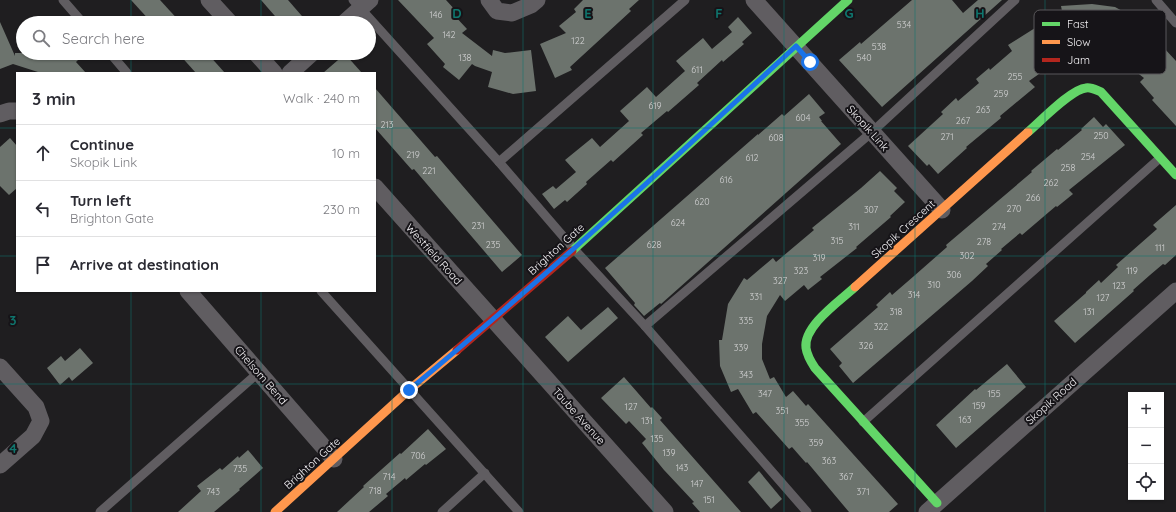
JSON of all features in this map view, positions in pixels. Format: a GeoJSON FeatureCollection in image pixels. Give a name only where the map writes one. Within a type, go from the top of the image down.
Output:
{"type":"FeatureCollection","features":[{"type":"Feature","properties":{"kind":"street"},"geometry":{"type":"LineString","coordinates":[[209,0],[224,16]]}},
{"type":"Feature","properties":{"kind":"street"},"geometry":{"type":"LineString","coordinates":[[489,0],[497,11],[512,13],[531,5],[537,0]]}},
{"type":"Feature","properties":{"kind":"street","name":"Skopik Link"},"geometry":{"type":"LineString","coordinates":[[754,0],[942,210]]}},
{"type":"Feature","properties":{"kind":"street","name":"Brighton Gate"},"geometry":{"type":"LineString","coordinates":[[275,512],[409,390],[493,320],[574,249],[848,0]]}},
{"type":"Feature","properties":{"kind":"street"},"geometry":{"type":"LineString","coordinates":[[350,16],[361,3]]}},
{"type":"Feature","properties":{"kind":"street"},"geometry":{"type":"LineString","coordinates":[[262,60],[273,72]]}},
{"type":"Feature","properties":{"kind":"street"},"geometry":{"type":"LineString","coordinates":[[291,72],[304,60]]}},
{"type":"Feature","properties":{"kind":"street","name":"Skopik Crescent"},"geometry":{"type":"LineString","coordinates":[[932,508],[863,422],[815,368],[809,358],[806,348],[806,337],[818,320],[1078,89],[1091,87],[1102,92],[1176,175]]}},
{"type":"Feature","properties":{"kind":"street"},"geometry":{"type":"LineString","coordinates":[[0,114],[10,110],[16,111]]}},
{"type":"Feature","properties":{"kind":"street","name":"Westfield Road"},"geometry":{"type":"LineString","coordinates":[[376,188],[493,320]]}},
{"type":"Feature","properties":{"kind":"street","name":"Skopik Road"},"geometry":{"type":"LineString","coordinates":[[932,508],[1176,291]]}},
{"type":"Feature","properties":{"kind":"street","name":"Chelsom Bend"},"geometry":{"type":"LineString","coordinates":[[189,292],[334,459]]}},
{"type":"Feature","properties":{"kind":"street","name":"Taube Avenue"},"geometry":{"type":"LineString","coordinates":[[493,320],[665,512]]}},
{"type":"Feature","properties":{"kind":"street"},"geometry":{"type":"LineString","coordinates":[[0,367],[36,407],[41,421],[33,436],[0,465]]}},
{"type":"Feature","properties":{"kind":"lane"},"geometry":{"type":"LineString","coordinates":[[63,0],[77,16]]}},
{"type":"Feature","properties":{"kind":"lane"},"geometry":{"type":"LineString","coordinates":[[499,162],[685,0]]}},
{"type":"Feature","properties":{"kind":"lane"},"geometry":{"type":"LineString","coordinates":[[645,326],[872,132],[1015,0]]}},
{"type":"Feature","properties":{"kind":"lane"},"geometry":{"type":"LineString","coordinates":[[1156,0],[1165,10]]}},
{"type":"Feature","properties":{"kind":"lane"},"geometry":{"type":"LineString","coordinates":[[361,3],[372,16]]}},
{"type":"Feature","properties":{"kind":"lane"},"geometry":{"type":"LineString","coordinates":[[1166,12],[1176,23]]}},
{"type":"Feature","properties":{"kind":"lane"},"geometry":{"type":"LineString","coordinates":[[376,20],[574,249],[645,326],[807,512]]}},
{"type":"Feature","properties":{"kind":"lane"},"geometry":{"type":"LineString","coordinates":[[116,60],[127,72]]}},
{"type":"Feature","properties":{"kind":"lane"},"geometry":{"type":"LineString","coordinates":[[863,422],[1160,158]]}},
{"type":"Feature","properties":{"kind":"lane"},"geometry":{"type":"LineString","coordinates":[[322,292],[519,512]]}},
{"type":"Feature","properties":{"kind":"lane"},"geometry":{"type":"LineString","coordinates":[[100,512],[259,372]]}},
{"type":"Feature","properties":{"kind":"lane"},"geometry":{"type":"LineString","coordinates":[[442,512],[485,473]]}},
{"type":"Feature","properties":{"kind":"building"},"geometry":{"type":"Polygon","coordinates":[[[131,0],[160,0],[175,16],[146,16],[131,0]]]}},
{"type":"Feature","properties":{"kind":"building"},"geometry":{"type":"Polygon","coordinates":[[[261,0],[288,0],[302,16],[275,16],[261,0]]]}},
{"type":"Feature","properties":{"kind":"building"},"geometry":{"type":"Polygon","coordinates":[[[398,0],[446,0],[456,11],[453,14],[467,29],[462,33],[492,56],[493,50],[505,53],[531,50],[536,91],[513,94],[488,87],[492,72],[472,64],[459,80],[443,67],[445,64],[427,44],[434,38],[398,0]]]}},
{"type":"Feature","properties":{"kind":"building"},"geometry":{"type":"Polygon","coordinates":[[[583,0],[639,0],[629,9],[631,11],[570,67],[572,70],[555,78],[540,44],[566,33],[559,26],[576,12],[574,9],[583,0]]]}},
{"type":"Feature","properties":{"kind":"building"},"geometry":{"type":"Polygon","coordinates":[[[912,0],[952,0],[963,13],[978,0],[1002,0],[882,107],[839,60],[860,42],[861,44],[912,0]]]}},
{"type":"Feature","properties":{"kind":"building"},"geometry":{"type":"Polygon","coordinates":[[[1092,4],[1115,7],[1120,10],[1062,10],[1061,6],[1092,4]]]}},
{"type":"Feature","properties":{"kind":"building"},"geometry":{"type":"Polygon","coordinates":[[[738,17],[752,33],[742,42],[744,44],[723,62],[722,60],[697,83],[699,85],[641,133],[643,135],[613,162],[611,160],[586,182],[587,184],[567,202],[565,200],[554,209],[542,194],[553,186],[556,189],[576,172],[565,160],[592,138],[600,147],[629,121],[620,111],[647,87],[656,97],[685,71],[676,61],[703,38],[712,49],[732,32],[728,27],[738,17]]]}},
{"type":"Feature","properties":{"kind":"building"},"geometry":{"type":"Polygon","coordinates":[[[0,22],[15,56],[16,53],[16,60],[78,60],[76,62],[85,72],[38,72],[13,64],[0,69],[0,22]]]}},
{"type":"Feature","properties":{"kind":"building"},"geometry":{"type":"Polygon","coordinates":[[[1034,29],[1034,74],[1039,74],[1029,81],[1035,87],[1000,116],[1001,118],[966,147],[967,148],[938,174],[929,164],[927,166],[908,146],[943,114],[941,112],[956,98],[958,101],[979,83],[976,79],[989,68],[990,70],[1012,51],[1008,45],[1034,29]]]}},
{"type":"Feature","properties":{"kind":"building"},"geometry":{"type":"Polygon","coordinates":[[[1166,50],[1176,61],[1176,126],[1152,100],[1154,98],[1140,82],[1144,78],[1139,74],[1166,74],[1166,50]]]}},
{"type":"Feature","properties":{"kind":"building"},"geometry":{"type":"Polygon","coordinates":[[[184,60],[213,60],[224,72],[195,72],[184,60]]]}},
{"type":"Feature","properties":{"kind":"building"},"geometry":{"type":"Polygon","coordinates":[[[338,60],[350,60],[361,72],[324,72],[338,60]]]}},
{"type":"Feature","properties":{"kind":"building"},"geometry":{"type":"Polygon","coordinates":[[[376,89],[435,157],[437,156],[522,255],[502,272],[414,169],[412,170],[376,129],[376,89]]]}},
{"type":"Feature","properties":{"kind":"building"},"geometry":{"type":"Polygon","coordinates":[[[809,94],[825,113],[819,117],[821,121],[841,144],[661,304],[660,303],[644,316],[634,305],[635,303],[605,268],[758,134],[782,114],[784,116],[809,94]]]}},
{"type":"Feature","properties":{"kind":"building"},"geometry":{"type":"Polygon","coordinates":[[[1094,117],[1103,127],[1106,124],[1125,145],[1069,190],[1073,194],[1057,207],[1056,206],[1022,235],[1020,233],[1001,249],[1002,250],[986,264],[988,266],[972,281],[853,383],[839,366],[842,363],[830,349],[878,307],[876,305],[890,292],[892,295],[947,247],[946,245],[1032,172],[1031,171],[1082,130],[1081,129],[1094,117]]]}},
{"type":"Feature","properties":{"kind":"building"},"geometry":{"type":"Polygon","coordinates":[[[10,138],[16,145],[16,189],[9,195],[0,186],[0,147],[10,138]]]}},
{"type":"Feature","properties":{"kind":"building"},"geometry":{"type":"Polygon","coordinates":[[[880,171],[897,188],[894,191],[905,202],[890,216],[891,217],[856,247],[857,248],[820,277],[822,279],[808,290],[804,285],[785,301],[780,295],[767,316],[762,344],[762,359],[770,379],[774,377],[786,397],[793,391],[806,406],[808,404],[898,504],[889,512],[849,512],[807,462],[806,463],[792,447],[789,449],[756,412],[753,414],[738,389],[731,392],[720,366],[719,340],[722,340],[728,304],[744,278],[747,280],[773,258],[776,262],[814,230],[812,228],[880,171]]]}},
{"type":"Feature","properties":{"kind":"building"},"geometry":{"type":"Polygon","coordinates":[[[1176,205],[1176,255],[1165,265],[1163,264],[1150,275],[1075,343],[1054,321],[1099,280],[1101,283],[1118,267],[1116,265],[1157,229],[1153,225],[1176,205]]]}},
{"type":"Feature","properties":{"kind":"building"},"geometry":{"type":"Polygon","coordinates":[[[608,307],[618,318],[568,362],[545,337],[568,316],[581,330],[608,307]]]}},
{"type":"Feature","properties":{"kind":"building"},"geometry":{"type":"Polygon","coordinates":[[[80,348],[93,363],[72,381],[69,377],[60,385],[47,368],[61,356],[65,361],[80,348]]]}},
{"type":"Feature","properties":{"kind":"building"},"geometry":{"type":"Polygon","coordinates":[[[1007,364],[1026,387],[956,448],[936,425],[975,389],[976,390],[1007,364]]]}},
{"type":"Feature","properties":{"kind":"building"},"geometry":{"type":"Polygon","coordinates":[[[624,377],[651,408],[652,407],[662,418],[660,420],[741,512],[700,512],[692,503],[694,502],[664,470],[642,443],[646,439],[629,421],[626,424],[601,398],[624,377]]]}},
{"type":"Feature","properties":{"kind":"building"},"geometry":{"type":"Polygon","coordinates":[[[428,429],[446,449],[406,480],[405,478],[386,494],[388,496],[369,512],[337,512],[364,487],[363,486],[428,429]]]}},
{"type":"Feature","properties":{"kind":"building"},"geometry":{"type":"Polygon","coordinates":[[[248,450],[263,468],[239,489],[240,490],[214,512],[178,512],[201,491],[197,486],[220,468],[222,470],[238,456],[239,458],[248,450]]]}},
{"type":"Feature","properties":{"kind":"building"},"geometry":{"type":"Polygon","coordinates":[[[759,471],[782,499],[771,509],[748,482],[759,471]]]}},
{"type":"Feature","properties":{"kind":"traffic: fast"},"geometry":{"type":"LineString","coordinates":[[572,251],[848,0]]}},
{"type":"Feature","properties":{"kind":"traffic: fast"},"geometry":{"type":"LineString","coordinates":[[1028,132],[1072,94],[1086,88],[1092,88],[1101,92],[1176,175]]}},
{"type":"Feature","properties":{"kind":"traffic: fast"},"geometry":{"type":"LineString","coordinates":[[855,287],[824,314],[810,331],[806,348],[808,356],[815,368],[937,503]]}},
{"type":"Feature","properties":{"kind":"traffic: slow"},"geometry":{"type":"LineString","coordinates":[[855,287],[1028,132]]}},
{"type":"Feature","properties":{"kind":"traffic: slow"},"geometry":{"type":"LineString","coordinates":[[275,512],[409,390],[457,350]]}},
{"type":"Feature","properties":{"kind":"traffic: jam"},"geometry":{"type":"LineString","coordinates":[[457,350],[572,251]]}},
{"type":"Feature","properties":{"kind":"route"},"geometry":{"type":"LineString","coordinates":[[409,390],[493,320],[574,249],[796,46],[810,62]]}}]}
